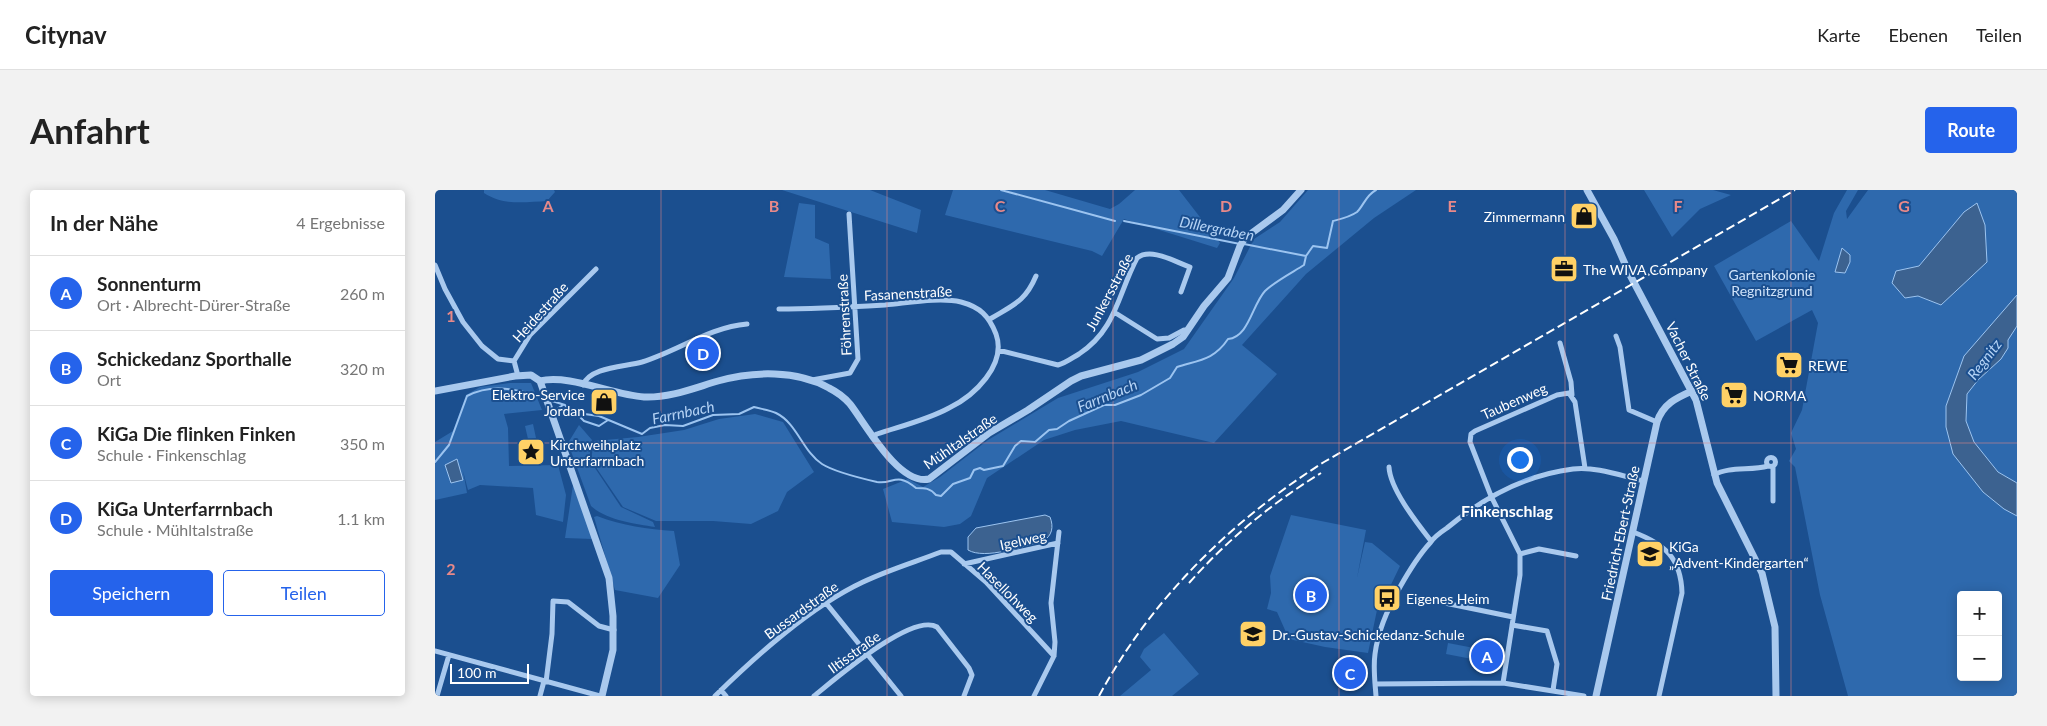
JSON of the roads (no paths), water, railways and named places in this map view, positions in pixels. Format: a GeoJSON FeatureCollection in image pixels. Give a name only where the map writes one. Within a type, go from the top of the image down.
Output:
{"type":"FeatureCollection","features":[{"type":"Feature","properties":{"kind":"street","name":"Mühltalstraße"},"geometry":{"type":"LineString","coordinates":[[518,376],[531,375],[540,381],[557,379],[635,396],[651,397],[677,394],[721,380],[753,375],[788,375],[811,380],[840,395],[857,413],[881,449],[905,470],[917,478],[929,479],[989,433],[1028,410],[1062,386],[1081,376],[1125,365],[1155,354],[1173,344],[1188,331],[1204,306],[1228,278],[1245,238],[1283,210],[1301,190]]}},
{"type":"Feature","properties":{"kind":"street","name":"Vacher Straße"},"geometry":{"type":"LineString","coordinates":[[1587,190],[1614,238],[1629,273],[1692,391],[1702,420],[1714,475],[1756,558],[1767,588],[1775,627],[1776,696]]}},
{"type":"Feature","properties":{"kind":"street","name":"Föhrenstraße"},"geometry":{"type":"LineString","coordinates":[[811,380],[850,373],[854,368],[859,353],[849,214]]}},
{"type":"Feature","properties":{"kind":"street","name":"Junkersstraße"},"geometry":{"type":"LineString","coordinates":[[998,350],[1053,364],[1062,364],[1091,346],[1099,338],[1114,312],[1137,258],[1145,253],[1190,267],[1181,292]]}},
{"type":"Feature","properties":{"kind":"street"},"geometry":{"type":"LineString","coordinates":[[435,265],[445,289],[463,322],[482,346],[497,359],[514,361]]}},
{"type":"Feature","properties":{"kind":"street","name":"Heidestraße"},"geometry":{"type":"LineString","coordinates":[[518,376],[514,361],[530,335],[596,269]]}},
{"type":"Feature","properties":{"kind":"street"},"geometry":{"type":"LineString","coordinates":[[873,438],[877,434],[942,412],[962,400],[989,374],[998,350],[997,336],[990,319],[1022,300],[1030,290],[1036,276]]}},
{"type":"Feature","properties":{"kind":"street","name":"Fasanenstraße"},"geometry":{"type":"LineString","coordinates":[[779,309],[856,307],[918,302],[959,302],[979,310],[990,319]]}},
{"type":"Feature","properties":{"kind":"street"},"geometry":{"type":"LineString","coordinates":[[1114,312],[1157,339],[1165,340],[1184,330],[1188,331]]}},
{"type":"Feature","properties":{"kind":"street"},"geometry":{"type":"LineString","coordinates":[[583,385],[585,379],[592,373],[666,354],[707,334],[735,325],[747,324]]}},
{"type":"Feature","properties":{"kind":"street"},"geometry":{"type":"LineString","coordinates":[[1616,336],[1620,347],[1629,410],[1657,422]]}},
{"type":"Feature","properties":{"kind":"street"},"geometry":{"type":"LineString","coordinates":[[1560,344],[1571,382],[1572,396],[1580,426],[1585,468]]}},
{"type":"Feature","properties":{"kind":"street"},"geometry":{"type":"LineString","coordinates":[[435,391],[518,376]]}},
{"type":"Feature","properties":{"kind":"street"},"geometry":{"type":"LineString","coordinates":[[435,651],[601,696],[610,669],[614,630],[609,578],[540,381]]}},
{"type":"Feature","properties":{"kind":"street","name":"Friedrich-Ebert-Straße"},"geometry":{"type":"LineString","coordinates":[[1596,696],[1657,422],[1661,412],[1668,404],[1692,391]]}},
{"type":"Feature","properties":{"kind":"street","name":"Taubenweg"},"geometry":{"type":"LineString","coordinates":[[1491,496],[1470,442],[1471,434],[1557,395],[1563,393],[1572,396]]}},
{"type":"Feature","properties":{"kind":"street"},"geometry":{"type":"LineString","coordinates":[[1714,475],[1721,471],[1757,469],[1771,466],[1773,501]]}},
{"type":"Feature","properties":{"kind":"street"},"geometry":{"type":"LineString","coordinates":[[1389,467],[1389,476],[1408,510],[1431,541]]}},
{"type":"Feature","properties":{"kind":"street"},"geometry":{"type":"LineString","coordinates":[[1376,696],[1375,656],[1384,619],[1391,601],[1411,568],[1431,541],[1459,516],[1491,496],[1528,480],[1572,469],[1585,468],[1644,481]]}},
{"type":"Feature","properties":{"kind":"street"},"geometry":{"type":"LineString","coordinates":[[1491,496],[1520,554],[1520,575],[1503,683]]}},
{"type":"Feature","properties":{"kind":"street"},"geometry":{"type":"LineString","coordinates":[[1034,696],[1055,656],[1051,603],[1059,532]]}},
{"type":"Feature","properties":{"kind":"street"},"geometry":{"type":"LineString","coordinates":[[1633,532],[1646,537],[1663,548],[1676,564],[1681,577],[1682,593],[1659,696]]}},
{"type":"Feature","properties":{"kind":"street","name":"Igelweg"},"geometry":{"type":"LineString","coordinates":[[964,564],[1058,544]]}},
{"type":"Feature","properties":{"kind":"street"},"geometry":{"type":"LineString","coordinates":[[1520,554],[1539,549],[1576,556]]}},
{"type":"Feature","properties":{"kind":"street","name":"Hasellohweg"},"geometry":{"type":"LineString","coordinates":[[941,552],[951,552],[985,582],[1055,656]]}},
{"type":"Feature","properties":{"kind":"street","name":"Bussardstraße"},"geometry":{"type":"LineString","coordinates":[[715,696],[762,653],[826,603],[863,582],[941,552]]}},
{"type":"Feature","properties":{"kind":"street"},"geometry":{"type":"LineString","coordinates":[[540,696],[545,682],[552,634],[553,601],[568,602],[599,626],[614,630]]}},
{"type":"Feature","properties":{"kind":"street"},"geometry":{"type":"LineString","coordinates":[[1440,602],[1513,617]]}},
{"type":"Feature","properties":{"kind":"street"},"geometry":{"type":"LineString","coordinates":[[826,603],[901,696]]}},
{"type":"Feature","properties":{"kind":"street","name":"Iltisstraße"},"geometry":{"type":"LineString","coordinates":[[814,696],[866,653],[895,637],[929,624],[937,627],[969,668],[971,675],[963,696]]}},
{"type":"Feature","properties":{"kind":"street"},"geometry":{"type":"LineString","coordinates":[[1512,625],[1547,631],[1557,664],[1553,690]]}},
{"type":"Feature","properties":{"kind":"street"},"geometry":{"type":"LineString","coordinates":[[437,696],[449,655]]}},
{"type":"Feature","properties":{"kind":"street"},"geometry":{"type":"LineString","coordinates":[[1375,684],[1503,683],[1583,696]]}},
{"type":"Feature","properties":{"kind":"street"},"geometry":{"type":"LineString","coordinates":[[721,690],[726,696]]}},
{"type":"Feature","properties":{"kind":"water"},"geometry":{"type":"Polygon","coordinates":[[[1977,203],[1985,225],[1987,262],[1941,305],[1918,296],[1905,298],[1892,283],[1896,271],[1919,266],[1964,212],[1977,203]]]}},
{"type":"Feature","properties":{"kind":"water"},"geometry":{"type":"Polygon","coordinates":[[[1842,248],[1850,255],[1850,262],[1845,273],[1835,272],[1842,248]]]}},
{"type":"Feature","properties":{"kind":"water","name":"Regnitz"},"geometry":{"type":"Polygon","coordinates":[[[2017,295],[2017,326],[2008,340],[2008,348],[2001,359],[1978,380],[1967,394],[1966,421],[1974,442],[1998,472],[2017,483],[2017,516],[2004,509],[1983,492],[1953,454],[1946,427],[1946,406],[1964,356],[2017,295]]]}},
{"type":"Feature","properties":{"kind":"water"},"geometry":{"type":"Polygon","coordinates":[[[457,459],[463,480],[451,483],[445,465],[457,459]]]}},
{"type":"Feature","properties":{"kind":"water"},"geometry":{"type":"Polygon","coordinates":[[[1045,515],[1050,517],[1052,528],[1048,537],[1043,541],[994,553],[975,553],[968,550],[968,537],[976,528],[1045,515]]]}},
{"type":"Feature","properties":{"kind":"waterway","name":"Dillergraben"},"geometry":{"type":"LineString","coordinates":[[1001,190],[1115,221]]}},
{"type":"Feature","properties":{"kind":"waterway","name":"Farrnbach"},"geometry":{"type":"LineString","coordinates":[[549,400],[565,405],[570,412],[599,416],[642,434],[650,428],[665,425],[683,426],[713,415],[739,414],[754,407],[768,410],[783,418],[795,430],[815,459],[827,467],[877,482],[904,480],[916,488],[927,489],[941,496],[953,484],[970,478],[974,470],[1003,466],[1015,446],[1021,441],[1035,442],[1049,430],[1057,429],[1069,421],[1104,405],[1115,405],[1141,395],[1170,378],[1177,367],[1212,355],[1228,339],[1241,333],[1265,291],[1304,265],[1306,256],[1313,246],[1327,248],[1333,221],[1348,217],[1357,212],[1376,190]]}},
{"type":"Feature","properties":{"kind":"waterway","name":"Dillergraben"},"geometry":{"type":"LineString","coordinates":[[1124,221],[1240,244]]}},
{"type":"Feature","properties":{"kind":"waterway","name":"Dillergraben"},"geometry":{"type":"LineString","coordinates":[[1244,244],[1306,256]]}},
{"type":"Feature","properties":{"kind":"waterway","name":"Farrnbach"},"geometry":{"type":"LineString","coordinates":[[435,462],[449,445],[467,396],[486,390],[505,389],[543,398]]}},
{"type":"Feature","properties":{"kind":"waterway","name":"Farrnbach"},"geometry":{"type":"LineString","coordinates":[[557,409],[563,405]]}},
{"type":"Feature","properties":{"kind":"waterway","name":"Farrnbach"},"geometry":{"type":"LineString","coordinates":[[578,415],[584,421],[599,426],[608,420]]}},
{"type":"Feature","properties":{"kind":"railway"},"geometry":{"type":"LineString","coordinates":[[1099,696],[1143,626],[1196,564],[1226,536],[1290,485],[1324,462],[1795,190]]}},
{"type":"Feature","properties":{"kind":"railway"},"geometry":{"type":"LineString","coordinates":[[1189,583],[1251,523],[1321,473]]}},
{"type":"Feature","properties":{"kind":"place","name":"Zimmermann"},"geometry":{"type":"Point","coordinates":[1584,216]}},
{"type":"Feature","properties":{"kind":"place","name":"The WIVA Company"},"geometry":{"type":"Point","coordinates":[1564,269]}},
{"type":"Feature","properties":{"kind":"place","name":"KiGa Unterfarrnbach"},"geometry":{"type":"Point","coordinates":[703,353]}},
{"type":"Feature","properties":{"kind":"place","name":"REWE"},"geometry":{"type":"Point","coordinates":[1789,365]}},
{"type":"Feature","properties":{"kind":"place","name":"NORMA"},"geometry":{"type":"Point","coordinates":[1734,395]}},
{"type":"Feature","properties":{"kind":"place","name":"Elektro-Service Jordan"},"geometry":{"type":"Point","coordinates":[604,402]}},
{"type":"Feature","properties":{"kind":"place","name":"Kirchweihplatz Unterfarrnbach"},"geometry":{"type":"Point","coordinates":[531,452]}},
{"type":"Feature","properties":{"kind":"place","name":"KiGa „Advent-Kindergarten“"},"geometry":{"type":"Point","coordinates":[1650,554]}},
{"type":"Feature","properties":{"kind":"place","name":"Schickedanz Sporthalle"},"geometry":{"type":"Point","coordinates":[1311,595]}},
{"type":"Feature","properties":{"kind":"place","name":"Eigenes Heim"},"geometry":{"type":"Point","coordinates":[1387,598]}},
{"type":"Feature","properties":{"kind":"place","name":"Dr.-Gustav-Schickedanz-Schule"},"geometry":{"type":"Point","coordinates":[1253,634]}},
{"type":"Feature","properties":{"kind":"place","name":"Sonnenturm"},"geometry":{"type":"Point","coordinates":[1487,656]}},
{"type":"Feature","properties":{"kind":"place","name":"KiGa Die flinken Finken"},"geometry":{"type":"Point","coordinates":[1350,673]}},
{"type":"Feature","properties":{"kind":"district","name":"Finkenschlag"},"geometry":{"type":"Point","coordinates":[1507,510]}},
{"type":"Feature","properties":{"kind":"park label","name":"Gartenkolonie Regnitzgrund"},"geometry":{"type":"Point","coordinates":[1772,282]}}]}
